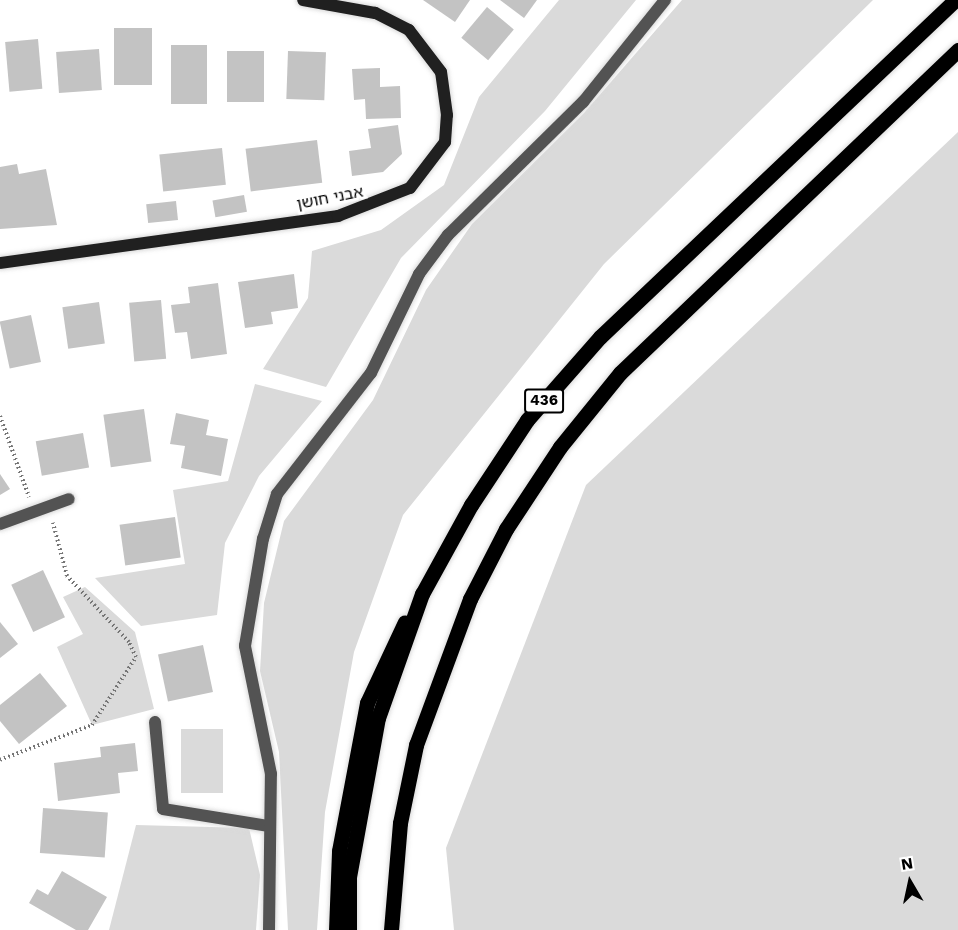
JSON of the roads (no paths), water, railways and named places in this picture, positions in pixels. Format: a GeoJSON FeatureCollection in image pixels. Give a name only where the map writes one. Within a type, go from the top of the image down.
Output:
{"type":"FeatureCollection","features":[{"type":"Feature","properties":{"kind":"main road","name":"436"},"geometry":{"type":"LineString","coordinates":[[349,930],[349,877],[378,718],[422,594],[527,420],[600,337],[955,0]]}},
{"type":"Feature","properties":{"kind":"main road","name":"436"},"geometry":{"type":"LineString","coordinates":[[391,930],[400,823],[416,745],[470,599],[512,520],[560,447],[620,373],[958,50]]}},
{"type":"Feature","properties":{"kind":"main road"},"geometry":{"type":"LineString","coordinates":[[336,930],[339,851],[367,703],[393,639],[422,594]]}},
{"type":"Feature","properties":{"kind":"street","name":"אבני חושן"},"geometry":{"type":"LineString","coordinates":[[0,263],[338,216],[410,188],[445,142],[441,72],[409,30],[375,13],[303,0]]}},
{"type":"Feature","properties":{"kind":"street"},"geometry":{"type":"LineString","coordinates":[[269,930],[268,826],[271,774],[245,646],[263,539],[277,494],[371,373],[419,274],[448,235],[583,102],[665,0]]}},
{"type":"Feature","properties":{"kind":"street"},"geometry":{"type":"LineString","coordinates":[[0,524],[69,499]]}},
{"type":"Feature","properties":{"kind":"street"},"geometry":{"type":"LineString","coordinates":[[155,722],[164,809],[268,826]]}}]}
